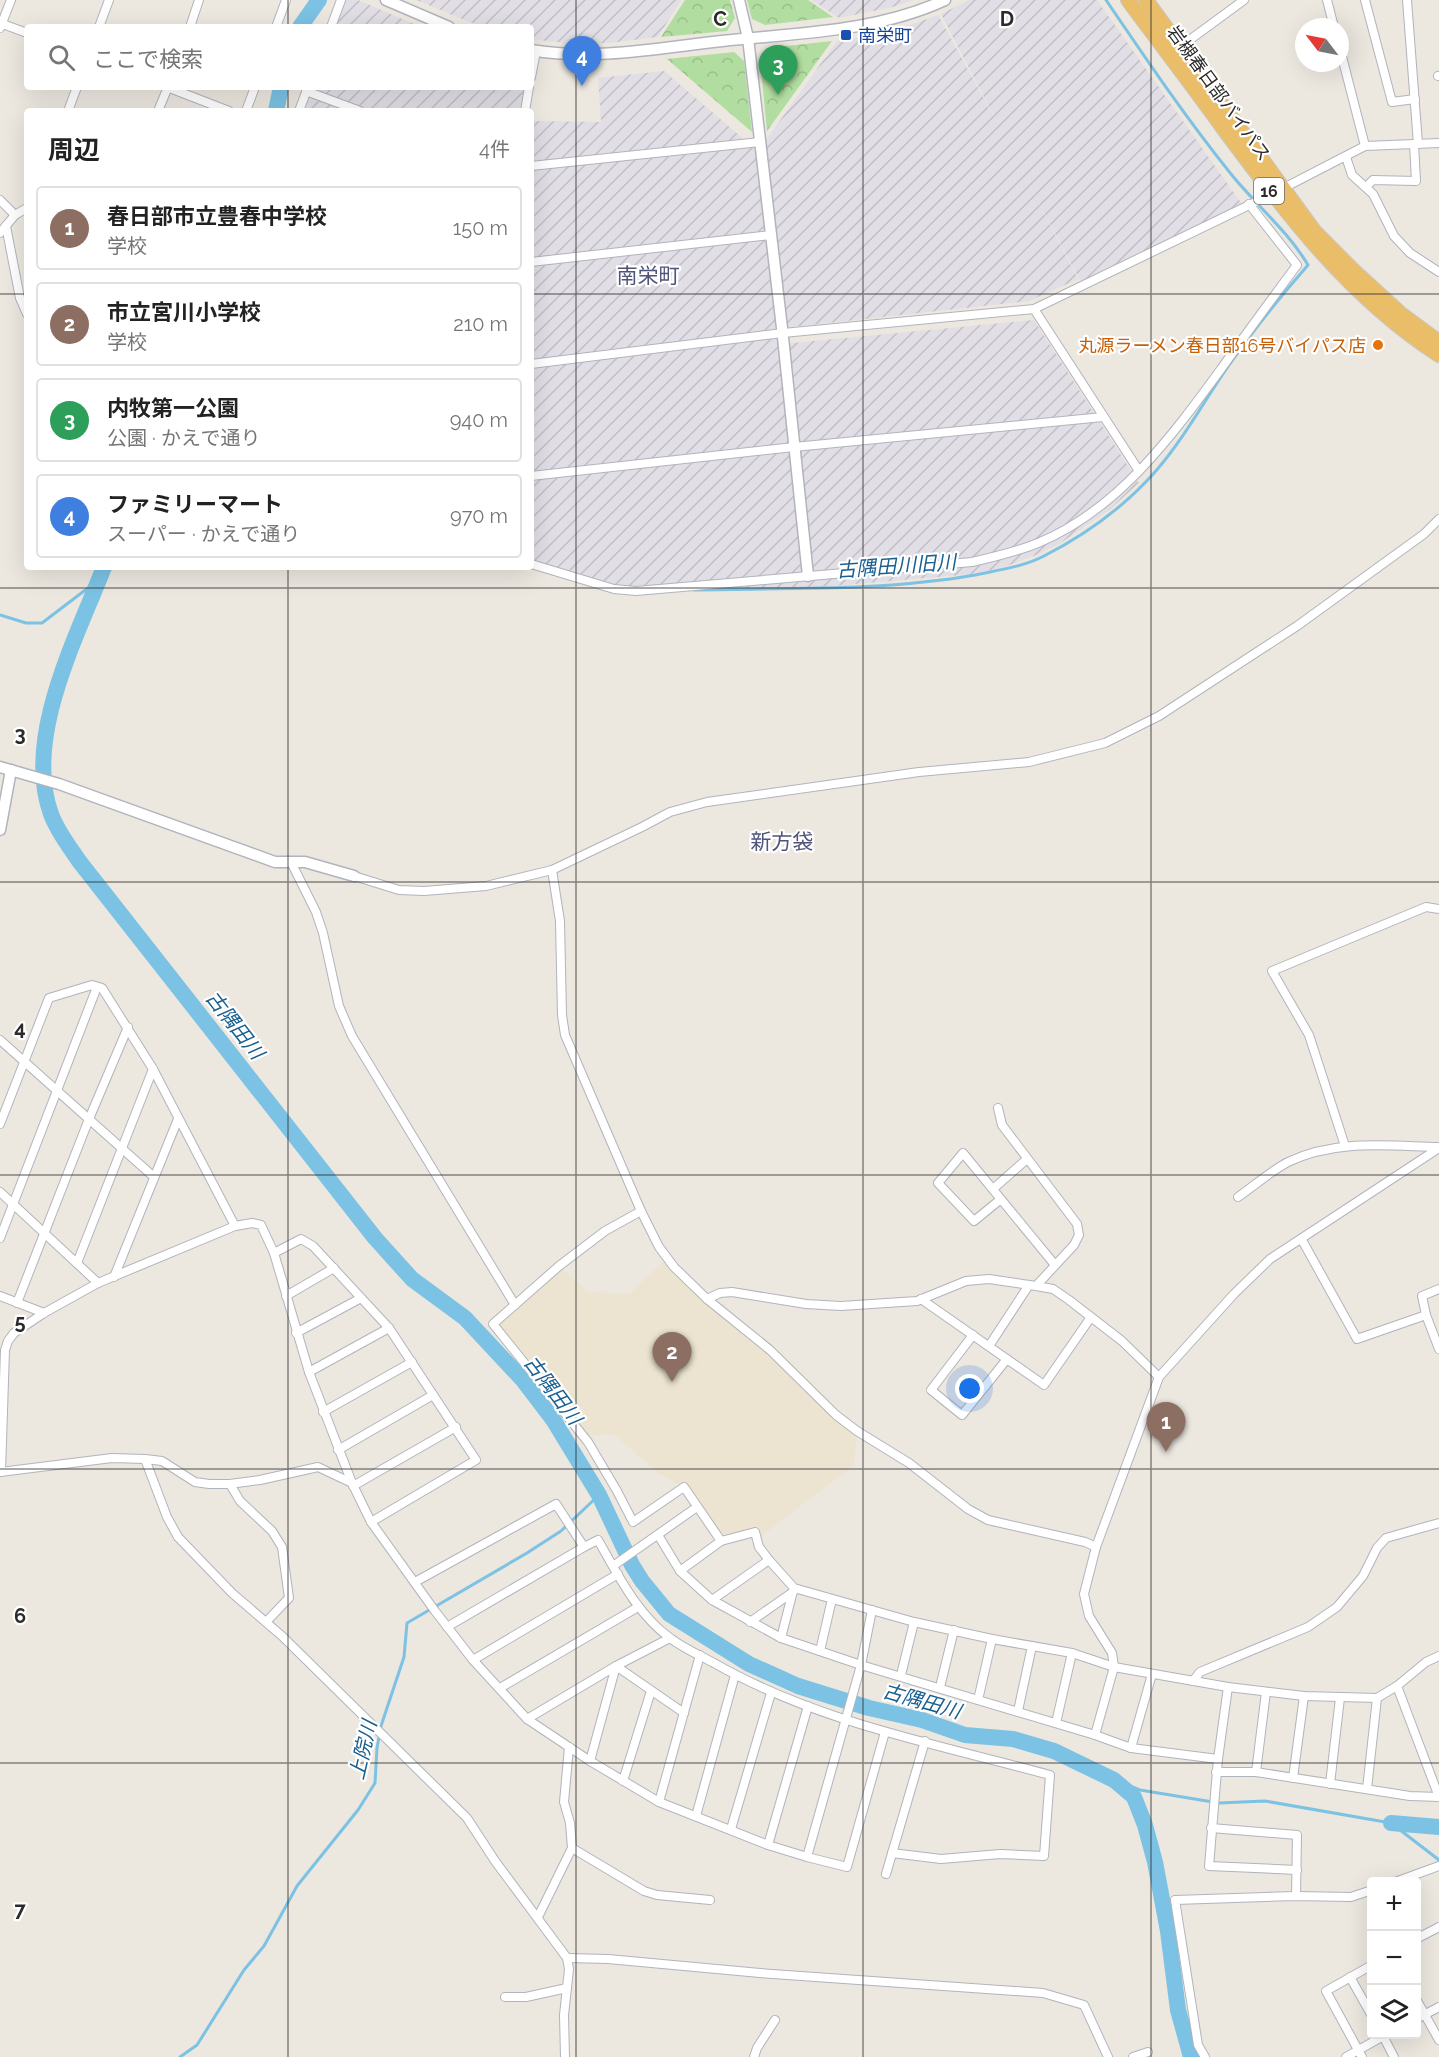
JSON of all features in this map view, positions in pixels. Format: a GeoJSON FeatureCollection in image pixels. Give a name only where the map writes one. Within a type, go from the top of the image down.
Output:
{"type":"FeatureCollection","features":[{"type":"Feature","properties":{"kind":"highway","name":"岩槻春日部バイパス"},"geometry":{"type":"LineString","coordinates":[[1128,0],[1277,191],[1355,272],[1401,314],[1439,342]]}},
{"type":"Feature","properties":{"kind":"highway","name":"岩槻春日部バイパス"},"geometry":{"type":"LineString","coordinates":[[1146,0],[1317,249],[1389,318],[1439,355]]}},
{"type":"Feature","properties":{"kind":"street"},"geometry":{"type":"LineString","coordinates":[[10,0],[1,24],[24,32]]}},
{"type":"Feature","properties":{"kind":"street"},"geometry":{"type":"LineString","coordinates":[[100,24],[109,0]]}},
{"type":"Feature","properties":{"kind":"street"},"geometry":{"type":"LineString","coordinates":[[191,24],[200,0]]}},
{"type":"Feature","properties":{"kind":"street"},"geometry":{"type":"LineString","coordinates":[[277,24],[286,0]]}},
{"type":"Feature","properties":{"kind":"street"},"geometry":{"type":"LineString","coordinates":[[331,24],[341,0]]}},
{"type":"Feature","properties":{"kind":"street"},"geometry":{"type":"LineString","coordinates":[[386,0],[442,24]]}},
{"type":"Feature","properties":{"kind":"street"},"geometry":{"type":"LineString","coordinates":[[739,0],[748,38],[783,333],[808,576]]}},
{"type":"Feature","properties":{"kind":"street"},"geometry":{"type":"LineString","coordinates":[[534,51],[561,54],[606,54],[867,24],[915,12],[945,0]]}},
{"type":"Feature","properties":{"kind":"street"},"geometry":{"type":"LineString","coordinates":[[1180,47],[1244,0]]}},
{"type":"Feature","properties":{"kind":"street"},"geometry":{"type":"LineString","coordinates":[[1327,0],[1332,18]]}},
{"type":"Feature","properties":{"kind":"street"},"geometry":{"type":"LineString","coordinates":[[1365,0],[1392,102],[1414,99]]}},
{"type":"Feature","properties":{"kind":"street"},"geometry":{"type":"LineString","coordinates":[[1366,188],[1373,180],[1416,181],[1414,99],[1407,0]]}},
{"type":"Feature","properties":{"kind":"street"},"geometry":{"type":"LineString","coordinates":[[1346,72],[1365,146]]}},
{"type":"Feature","properties":{"kind":"street"},"geometry":{"type":"LineString","coordinates":[[69,108],[76,90]]}},
{"type":"Feature","properties":{"kind":"street"},"geometry":{"type":"LineString","coordinates":[[159,108],[166,90]]}},
{"type":"Feature","properties":{"kind":"street"},"geometry":{"type":"LineString","coordinates":[[175,90],[221,108]]}},
{"type":"Feature","properties":{"kind":"street"},"geometry":{"type":"LineString","coordinates":[[247,108],[254,90]]}},
{"type":"Feature","properties":{"kind":"street"},"geometry":{"type":"LineString","coordinates":[[299,108],[307,90]]}},
{"type":"Feature","properties":{"kind":"street"},"geometry":{"type":"LineString","coordinates":[[309,90],[353,108]]}},
{"type":"Feature","properties":{"kind":"street"},"geometry":{"type":"LineString","coordinates":[[526,108],[528,90]]}},
{"type":"Feature","properties":{"kind":"street"},"geometry":{"type":"LineString","coordinates":[[534,166],[760,142]]}},
{"type":"Feature","properties":{"kind":"street"},"geometry":{"type":"LineString","coordinates":[[534,364],[783,333],[1034,309],[1365,146],[1439,143]]}},
{"type":"Feature","properties":{"kind":"street"},"geometry":{"type":"LineString","coordinates":[[1346,157],[1352,175],[1373,194],[1394,236],[1410,254],[1439,272]]}},
{"type":"Feature","properties":{"kind":"street"},"geometry":{"type":"LineString","coordinates":[[0,200],[15,215]]}},
{"type":"Feature","properties":{"kind":"street"},"geometry":{"type":"LineString","coordinates":[[534,565],[614,589],[636,591],[972,562],[1003,556],[1039,543],[1109,499],[1139,471],[1184,420],[1297,265],[1249,204]]}},
{"type":"Feature","properties":{"kind":"street"},"geometry":{"type":"LineString","coordinates":[[0,233],[15,215],[24,210]]}},
{"type":"Feature","properties":{"kind":"street"},"geometry":{"type":"LineString","coordinates":[[6,225],[11,259],[24,307]]}},
{"type":"Feature","properties":{"kind":"street"},"geometry":{"type":"LineString","coordinates":[[534,262],[771,235]]}},
{"type":"Feature","properties":{"kind":"street"},"geometry":{"type":"LineString","coordinates":[[1034,309],[1139,471]]}},
{"type":"Feature","properties":{"kind":"street"},"geometry":{"type":"LineString","coordinates":[[534,476],[794,447],[1103,417]]}},
{"type":"Feature","properties":{"kind":"street"},"geometry":{"type":"LineString","coordinates":[[0,830],[5,768],[59,784],[275,862],[305,862],[399,890],[424,891],[486,886],[552,870],[642,828],[670,812],[707,802],[919,772],[1029,762],[1105,743],[1159,716],[1297,626],[1424,534],[1439,519]]}},
{"type":"Feature","properties":{"kind":"street"},"geometry":{"type":"LineString","coordinates":[[291,862],[316,912],[323,933],[339,1006],[352,1036],[515,1305]]}},
{"type":"Feature","properties":{"kind":"street"},"geometry":{"type":"LineString","coordinates":[[552,870],[560,921],[562,1015],[565,1035],[641,1212],[659,1247],[674,1267],[707,1299],[770,1350],[836,1415],[856,1431],[909,1463],[968,1509],[988,1520],[1085,1542],[1096,1547]]}},
{"type":"Feature","properties":{"kind":"street"},"geometry":{"type":"LineString","coordinates":[[1345,1146],[1309,1035],[1272,971],[1426,907],[1439,909]]}},
{"type":"Feature","properties":{"kind":"street"},"geometry":{"type":"LineString","coordinates":[[0,1124],[49,998],[92,985],[102,988],[153,1069],[235,1226]]}},
{"type":"Feature","properties":{"kind":"street"},"geometry":{"type":"LineString","coordinates":[[0,1238],[97,987]]}},
{"type":"Feature","properties":{"kind":"street"},"geometry":{"type":"LineString","coordinates":[[16,1303],[128,1027]]}},
{"type":"Feature","properties":{"kind":"street"},"geometry":{"type":"LineString","coordinates":[[0,1040],[154,1177]]}},
{"type":"Feature","properties":{"kind":"street"},"geometry":{"type":"LineString","coordinates":[[77,1263],[153,1069]]}},
{"type":"Feature","properties":{"kind":"street"},"geometry":{"type":"LineString","coordinates":[[989,1346],[1032,1285],[1055,1265],[1080,1235],[1077,1224],[1002,1125],[998,1108]]}},
{"type":"Feature","properties":{"kind":"street"},"geometry":{"type":"LineString","coordinates":[[114,1277],[178,1119]]}},
{"type":"Feature","properties":{"kind":"street"},"geometry":{"type":"LineString","coordinates":[[1239,1197],[1287,1163],[1326,1149],[1345,1146],[1439,1148]]}},
{"type":"Feature","properties":{"kind":"street"},"geometry":{"type":"LineString","coordinates":[[1095,1734],[1114,1667],[1112,1653],[1089,1616],[1084,1594],[1096,1547],[1159,1377],[1234,1294],[1270,1259],[1439,1148]]}},
{"type":"Feature","properties":{"kind":"street"},"geometry":{"type":"LineString","coordinates":[[1002,1199],[974,1221],[938,1183],[963,1153],[1002,1199],[1055,1265]]}},
{"type":"Feature","properties":{"kind":"street"},"geometry":{"type":"LineString","coordinates":[[993,1189],[1027,1159]]}},
{"type":"Feature","properties":{"kind":"street"},"geometry":{"type":"LineString","coordinates":[[0,1192],[98,1283]]}},
{"type":"Feature","properties":{"kind":"street"},"geometry":{"type":"LineString","coordinates":[[641,1212],[605,1231],[559,1266],[493,1324],[588,1442],[633,1522],[684,1487],[721,1541]]}},
{"type":"Feature","properties":{"kind":"street"},"geometry":{"type":"LineString","coordinates":[[352,1484],[318,1467],[230,1484],[208,1485],[195,1482],[162,1461],[145,1459],[112,1458],[0,1472],[5,1350],[8,1341],[14,1333],[44,1313],[98,1283],[235,1226],[252,1223],[261,1225],[274,1253],[296,1333],[323,1412],[352,1484],[371,1522],[473,1660],[527,1719],[590,1761],[659,1802],[768,1845],[847,1867],[885,1732]]}},
{"type":"Feature","properties":{"kind":"street"},"geometry":{"type":"LineString","coordinates":[[274,1253],[301,1239],[313,1246],[389,1328],[476,1460],[371,1522]]}},
{"type":"Feature","properties":{"kind":"street"},"geometry":{"type":"LineString","coordinates":[[1302,1240],[1357,1339],[1426,1315]]}},
{"type":"Feature","properties":{"kind":"street"},"geometry":{"type":"LineString","coordinates":[[286,1296],[334,1268]]}},
{"type":"Feature","properties":{"kind":"street"},"geometry":{"type":"LineString","coordinates":[[707,1299],[720,1293],[732,1292],[806,1304],[841,1306],[921,1299],[966,1281],[989,1279],[1032,1285],[1053,1289],[1122,1341],[1159,1377]]}},
{"type":"Feature","properties":{"kind":"street"},"geometry":{"type":"LineString","coordinates":[[1439,1290],[1422,1296],[1426,1315],[1439,1349]]}},
{"type":"Feature","properties":{"kind":"street"},"geometry":{"type":"LineString","coordinates":[[0,1296],[44,1313]]}},
{"type":"Feature","properties":{"kind":"street"},"geometry":{"type":"LineString","coordinates":[[296,1333],[361,1298]]}},
{"type":"Feature","properties":{"kind":"street"},"geometry":{"type":"LineString","coordinates":[[921,1299],[1044,1385],[1091,1317]]}},
{"type":"Feature","properties":{"kind":"street"},"geometry":{"type":"LineString","coordinates":[[309,1372],[389,1328]]}},
{"type":"Feature","properties":{"kind":"street"},"geometry":{"type":"LineString","coordinates":[[973,1335],[931,1390],[962,1414],[1007,1359]]}},
{"type":"Feature","properties":{"kind":"street"},"geometry":{"type":"LineString","coordinates":[[323,1412],[412,1362]]}},
{"type":"Feature","properties":{"kind":"street"},"geometry":{"type":"LineString","coordinates":[[338,1450],[434,1395]]}},
{"type":"Feature","properties":{"kind":"street"},"geometry":{"type":"LineString","coordinates":[[352,1484],[456,1427]]}},
{"type":"Feature","properties":{"kind":"street"},"geometry":{"type":"LineString","coordinates":[[145,1459],[167,1517],[178,1537],[232,1593],[266,1622],[467,1818],[495,1861],[567,1958],[569,1970],[564,2015],[565,2057]]}},
{"type":"Feature","properties":{"kind":"street"},"geometry":{"type":"LineString","coordinates":[[230,1484],[245,1507],[272,1531],[282,1547],[289,1598],[266,1622]]}},
{"type":"Feature","properties":{"kind":"street"},"geometry":{"type":"LineString","coordinates":[[415,1582],[556,1504],[584,1546]]}},
{"type":"Feature","properties":{"kind":"street"},"geometry":{"type":"LineString","coordinates":[[613,1566],[697,1507]]}},
{"type":"Feature","properties":{"kind":"street"},"geometry":{"type":"LineString","coordinates":[[1192,1681],[1200,1672],[1308,1627],[1337,1606],[1363,1576],[1377,1548],[1386,1538],[1439,1523]]}},
{"type":"Feature","properties":{"kind":"street"},"geometry":{"type":"LineString","coordinates":[[680,1571],[721,1541],[755,1532],[759,1546],[793,1590],[914,1622],[1072,1653],[1114,1667],[1266,1692],[1340,1698],[1377,1698],[1397,1686],[1426,1662],[1439,1656]]}},
{"type":"Feature","properties":{"kind":"street"},"geometry":{"type":"LineString","coordinates":[[658,1535],[680,1571],[712,1600],[781,1638],[861,1665],[1095,1734],[1131,1748],[1218,1759]]}},
{"type":"Feature","properties":{"kind":"street"},"geometry":{"type":"LineString","coordinates":[[447,1627],[598,1540],[638,1607],[670,1638],[735,1675],[771,1693],[885,1732],[1050,1775],[1044,1856],[1000,1854],[941,1859],[892,1853]]}},
{"type":"Feature","properties":{"kind":"street"},"geometry":{"type":"LineString","coordinates":[[712,1600],[769,1560]]}},
{"type":"Feature","properties":{"kind":"street"},"geometry":{"type":"LineString","coordinates":[[473,1660],[618,1574]]}},
{"type":"Feature","properties":{"kind":"street"},"geometry":{"type":"LineString","coordinates":[[750,1622],[793,1590]]}},
{"type":"Feature","properties":{"kind":"street"},"geometry":{"type":"LineString","coordinates":[[781,1638],[793,1590]]}},
{"type":"Feature","properties":{"kind":"street"},"geometry":{"type":"LineString","coordinates":[[820,1651],[832,1599]]}},
{"type":"Feature","properties":{"kind":"street"},"geometry":{"type":"LineString","coordinates":[[500,1688],[638,1607]]}},
{"type":"Feature","properties":{"kind":"street"},"geometry":{"type":"LineString","coordinates":[[807,1857],[861,1665],[872,1610]]}},
{"type":"Feature","properties":{"kind":"street"},"geometry":{"type":"LineString","coordinates":[[901,1676],[914,1622]]}},
{"type":"Feature","properties":{"kind":"street"},"geometry":{"type":"LineString","coordinates":[[939,1687],[954,1630]]}},
{"type":"Feature","properties":{"kind":"street"},"geometry":{"type":"LineString","coordinates":[[527,1719],[616,1666],[670,1638]]}},
{"type":"Feature","properties":{"kind":"street"},"geometry":{"type":"LineString","coordinates":[[978,1700],[992,1639]]}},
{"type":"Feature","properties":{"kind":"street"},"geometry":{"type":"LineString","coordinates":[[1017,1712],[1032,1646]]}},
{"type":"Feature","properties":{"kind":"street"},"geometry":{"type":"LineString","coordinates":[[1056,1723],[1072,1653]]}},
{"type":"Feature","properties":{"kind":"street"},"geometry":{"type":"LineString","coordinates":[[659,1802],[700,1655]]}},
{"type":"Feature","properties":{"kind":"street"},"geometry":{"type":"LineString","coordinates":[[616,1666],[684,1713]]}},
{"type":"Feature","properties":{"kind":"street"},"geometry":{"type":"LineString","coordinates":[[590,1761],[616,1666]]}},
{"type":"Feature","properties":{"kind":"street"},"geometry":{"type":"LineString","coordinates":[[1131,1748],[1152,1674]]}},
{"type":"Feature","properties":{"kind":"street"},"geometry":{"type":"LineString","coordinates":[[696,1816],[735,1675]]}},
{"type":"Feature","properties":{"kind":"street"},"geometry":{"type":"LineString","coordinates":[[1216,1772],[1256,1772],[1410,1796],[1439,1797],[1397,1686]]}},
{"type":"Feature","properties":{"kind":"street"},"geometry":{"type":"LineString","coordinates":[[1228,1687],[1216,1772],[1209,1866],[1297,1870]]}},
{"type":"Feature","properties":{"kind":"street"},"geometry":{"type":"LineString","coordinates":[[623,1781],[651,1691]]}},
{"type":"Feature","properties":{"kind":"street"},"geometry":{"type":"LineString","coordinates":[[1256,1772],[1266,1692]]}},
{"type":"Feature","properties":{"kind":"street"},"geometry":{"type":"LineString","coordinates":[[731,1829],[771,1693]]}},
{"type":"Feature","properties":{"kind":"street"},"geometry":{"type":"LineString","coordinates":[[1293,1778],[1304,1696]]}},
{"type":"Feature","properties":{"kind":"street"},"geometry":{"type":"LineString","coordinates":[[1330,1784],[1340,1698]]}},
{"type":"Feature","properties":{"kind":"street"},"geometry":{"type":"LineString","coordinates":[[1367,1789],[1377,1698]]}},
{"type":"Feature","properties":{"kind":"street"},"geometry":{"type":"LineString","coordinates":[[768,1845],[808,1706]]}},
{"type":"Feature","properties":{"kind":"street"},"geometry":{"type":"LineString","coordinates":[[886,1874],[925,1741]]}},
{"type":"Feature","properties":{"kind":"street"},"geometry":{"type":"LineString","coordinates":[[538,1917],[572,1848],[570,1823],[564,1802],[569,1747]]}},
{"type":"Feature","properties":{"kind":"street"},"geometry":{"type":"LineString","coordinates":[[1211,1828],[1297,1835],[1296,1896]]}},
{"type":"Feature","properties":{"kind":"street"},"geometry":{"type":"LineString","coordinates":[[572,1848],[644,1891],[668,1897],[710,1900]]}},
{"type":"Feature","properties":{"kind":"street"},"geometry":{"type":"LineString","coordinates":[[1407,1877],[1439,1866]]}},
{"type":"Feature","properties":{"kind":"street"},"geometry":{"type":"LineString","coordinates":[[1205,2057],[1198,2045],[1175,1900],[1296,1896],[1351,1897],[1367,1891]]}},
{"type":"Feature","properties":{"kind":"street"},"geometry":{"type":"LineString","coordinates":[[1421,1936],[1439,1927]]}},
{"type":"Feature","properties":{"kind":"street"},"geometry":{"type":"LineString","coordinates":[[567,1958],[608,1959],[760,1973],[1043,1993],[1084,2006],[1108,2057]]}},
{"type":"Feature","properties":{"kind":"street"},"geometry":{"type":"LineString","coordinates":[[1360,2054],[1326,1991],[1367,1967]]}},
{"type":"Feature","properties":{"kind":"street"},"geometry":{"type":"LineString","coordinates":[[1350,1977],[1367,2009]]}},
{"type":"Feature","properties":{"kind":"street"},"geometry":{"type":"LineString","coordinates":[[505,1996],[526,1997],[567,1988]]}},
{"type":"Feature","properties":{"kind":"street"},"geometry":{"type":"LineString","coordinates":[[1439,2007],[1421,2017],[1439,2040]]}},
{"type":"Feature","properties":{"kind":"street"},"geometry":{"type":"LineString","coordinates":[[754,2057],[757,2048],[775,2020]]}},
{"type":"Feature","properties":{"kind":"street"},"geometry":{"type":"LineString","coordinates":[[1346,2057],[1360,2054],[1379,2039]]}},
{"type":"Feature","properties":{"kind":"street"},"geometry":{"type":"LineString","coordinates":[[1386,2039],[1394,2057]]}},
{"type":"Feature","properties":{"kind":"street"},"geometry":{"type":"LineString","coordinates":[[1133,2057],[1148,2052]]}},
{"type":"Feature","properties":{"kind":"shaded area"},"geometry":{"type":"Polygon","coordinates":[[[346,0],[358,0],[414,24],[336,24],[346,0]]]}},
{"type":"Feature","properties":{"kind":"shaded area"},"geometry":{"type":"Polygon","coordinates":[[[416,0],[681,0],[658,37],[608,43],[573,44],[534,39],[534,24],[475,24],[416,0]]]}},
{"type":"Feature","properties":{"kind":"shaded area"},"geometry":{"type":"Polygon","coordinates":[[[812,0],[913,0],[893,7],[839,18],[812,0]]]}},
{"type":"Feature","properties":{"kind":"shaded area"},"geometry":{"type":"Polygon","coordinates":[[[969,0],[1097,0],[1244,207],[1083,286],[1025,177],[1078,279],[1029,301],[782,328],[763,144],[837,41],[872,35],[938,15],[999,126],[941,14],[969,0]]]}},
{"type":"Feature","properties":{"kind":"shaded area"},"geometry":{"type":"Polygon","coordinates":[[[664,71],[760,153],[783,344],[1034,320],[1139,483],[1109,510],[1059,544],[1004,567],[972,574],[808,588],[636,591],[534,565],[534,121],[601,122],[598,78],[664,71]]]}},
{"type":"Feature","properties":{"kind":"shaded area"},"geometry":{"type":"Polygon","coordinates":[[[311,90],[524,90],[520,108],[304,108],[311,90]]]}},
{"type":"Feature","properties":{"kind":"shaded area"},"geometry":{"type":"Polygon","coordinates":[[[667,1258],[857,1431],[854,1465],[757,1539],[755,1533],[721,1541],[684,1487],[658,1473],[615,1435],[582,1435],[493,1324],[559,1266],[588,1292],[629,1294],[667,1258]]]}},
{"type":"Feature","properties":{"kind":"green space"},"geometry":{"type":"Polygon","coordinates":[[[685,0],[730,0],[735,18],[727,31],[661,37],[685,0]]]}},
{"type":"Feature","properties":{"kind":"green space"},"geometry":{"type":"Polygon","coordinates":[[[747,0],[808,0],[833,17],[765,25],[752,19],[747,0]]]}},
{"type":"Feature","properties":{"kind":"green space"},"geometry":{"type":"Polygon","coordinates":[[[832,41],[767,131],[760,59],[768,48],[832,41]]]}},
{"type":"Feature","properties":{"kind":"green space"},"geometry":{"type":"Polygon","coordinates":[[[734,52],[744,61],[752,132],[667,59],[734,52]]]}},
{"type":"Feature","properties":{"kind":"waterway","name":"古隅田川"},"geometry":{"type":"LineString","coordinates":[[302,24],[319,0]]}},
{"type":"Feature","properties":{"kind":"waterway","name":"古隅田川旧川"},"geometry":{"type":"LineString","coordinates":[[694,590],[835,588],[906,584],[1001,570],[1044,556],[1075,539],[1104,519],[1155,472],[1184,434],[1246,341],[1308,265],[1291,241],[1214,153],[1106,0]]}},
{"type":"Feature","properties":{"kind":"waterway","name":"古隅田川"},"geometry":{"type":"LineString","coordinates":[[277,108],[280,90]]}},
{"type":"Feature","properties":{"kind":"waterway","name":"古隅田川"},"geometry":{"type":"LineString","coordinates":[[103,570],[57,688],[48,721],[44,753],[44,784],[51,814],[79,861],[375,1238],[412,1279],[465,1318],[522,1379],[554,1421],[599,1495],[642,1581],[669,1614],[749,1664],[798,1686],[869,1708],[922,1720],[965,1735],[1013,1739],[1054,1751],[1114,1780],[1134,1797],[1145,1825],[1155,1862],[1168,1931],[1178,2010],[1191,2057]]}},
{"type":"Feature","properties":{"kind":"waterway"},"geometry":{"type":"LineString","coordinates":[[0,615],[26,623],[42,623],[88,588],[102,572],[108,570]]}},
{"type":"Feature","properties":{"kind":"waterway","name":"上院川"},"geometry":{"type":"LineString","coordinates":[[180,2057],[197,2045],[244,1970],[264,1946],[297,1886],[358,1810],[375,1783],[381,1726],[404,1657],[407,1623],[561,1531],[599,1495]]}},
{"type":"Feature","properties":{"kind":"waterway"},"geometry":{"type":"LineString","coordinates":[[1114,1780],[1140,1790],[1219,1803],[1265,1801],[1391,1823],[1439,1860]]}},
{"type":"Feature","properties":{"kind":"waterway"},"geometry":{"type":"LineString","coordinates":[[1391,1823],[1439,1827]]}},
{"type":"Feature","properties":{"kind":"place","name":"南栄町"},"geometry":{"type":"Point","coordinates":[846,35]}},
{"type":"Feature","properties":{"kind":"place","name":"ファミリーマート"},"geometry":{"type":"Point","coordinates":[582,86]}},
{"type":"Feature","properties":{"kind":"place","name":"内牧第一公園"},"geometry":{"type":"Point","coordinates":[778,95]}},
{"type":"Feature","properties":{"kind":"place","name":"丸源ラーメン春日部16号バイパス店"},"geometry":{"type":"Point","coordinates":[1378,345]}},
{"type":"Feature","properties":{"kind":"place","name":"市立宮川小学校"},"geometry":{"type":"Point","coordinates":[672,1382]}},
{"type":"Feature","properties":{"kind":"place","name":"春日部市立豊春中学校"},"geometry":{"type":"Point","coordinates":[1166,1452]}},
{"type":"Feature","properties":{"kind":"district","name":"南栄町"},"geometry":{"type":"Point","coordinates":[648,275]}},
{"type":"Feature","properties":{"kind":"district","name":"新方袋"},"geometry":{"type":"Point","coordinates":[782,841]}}]}
